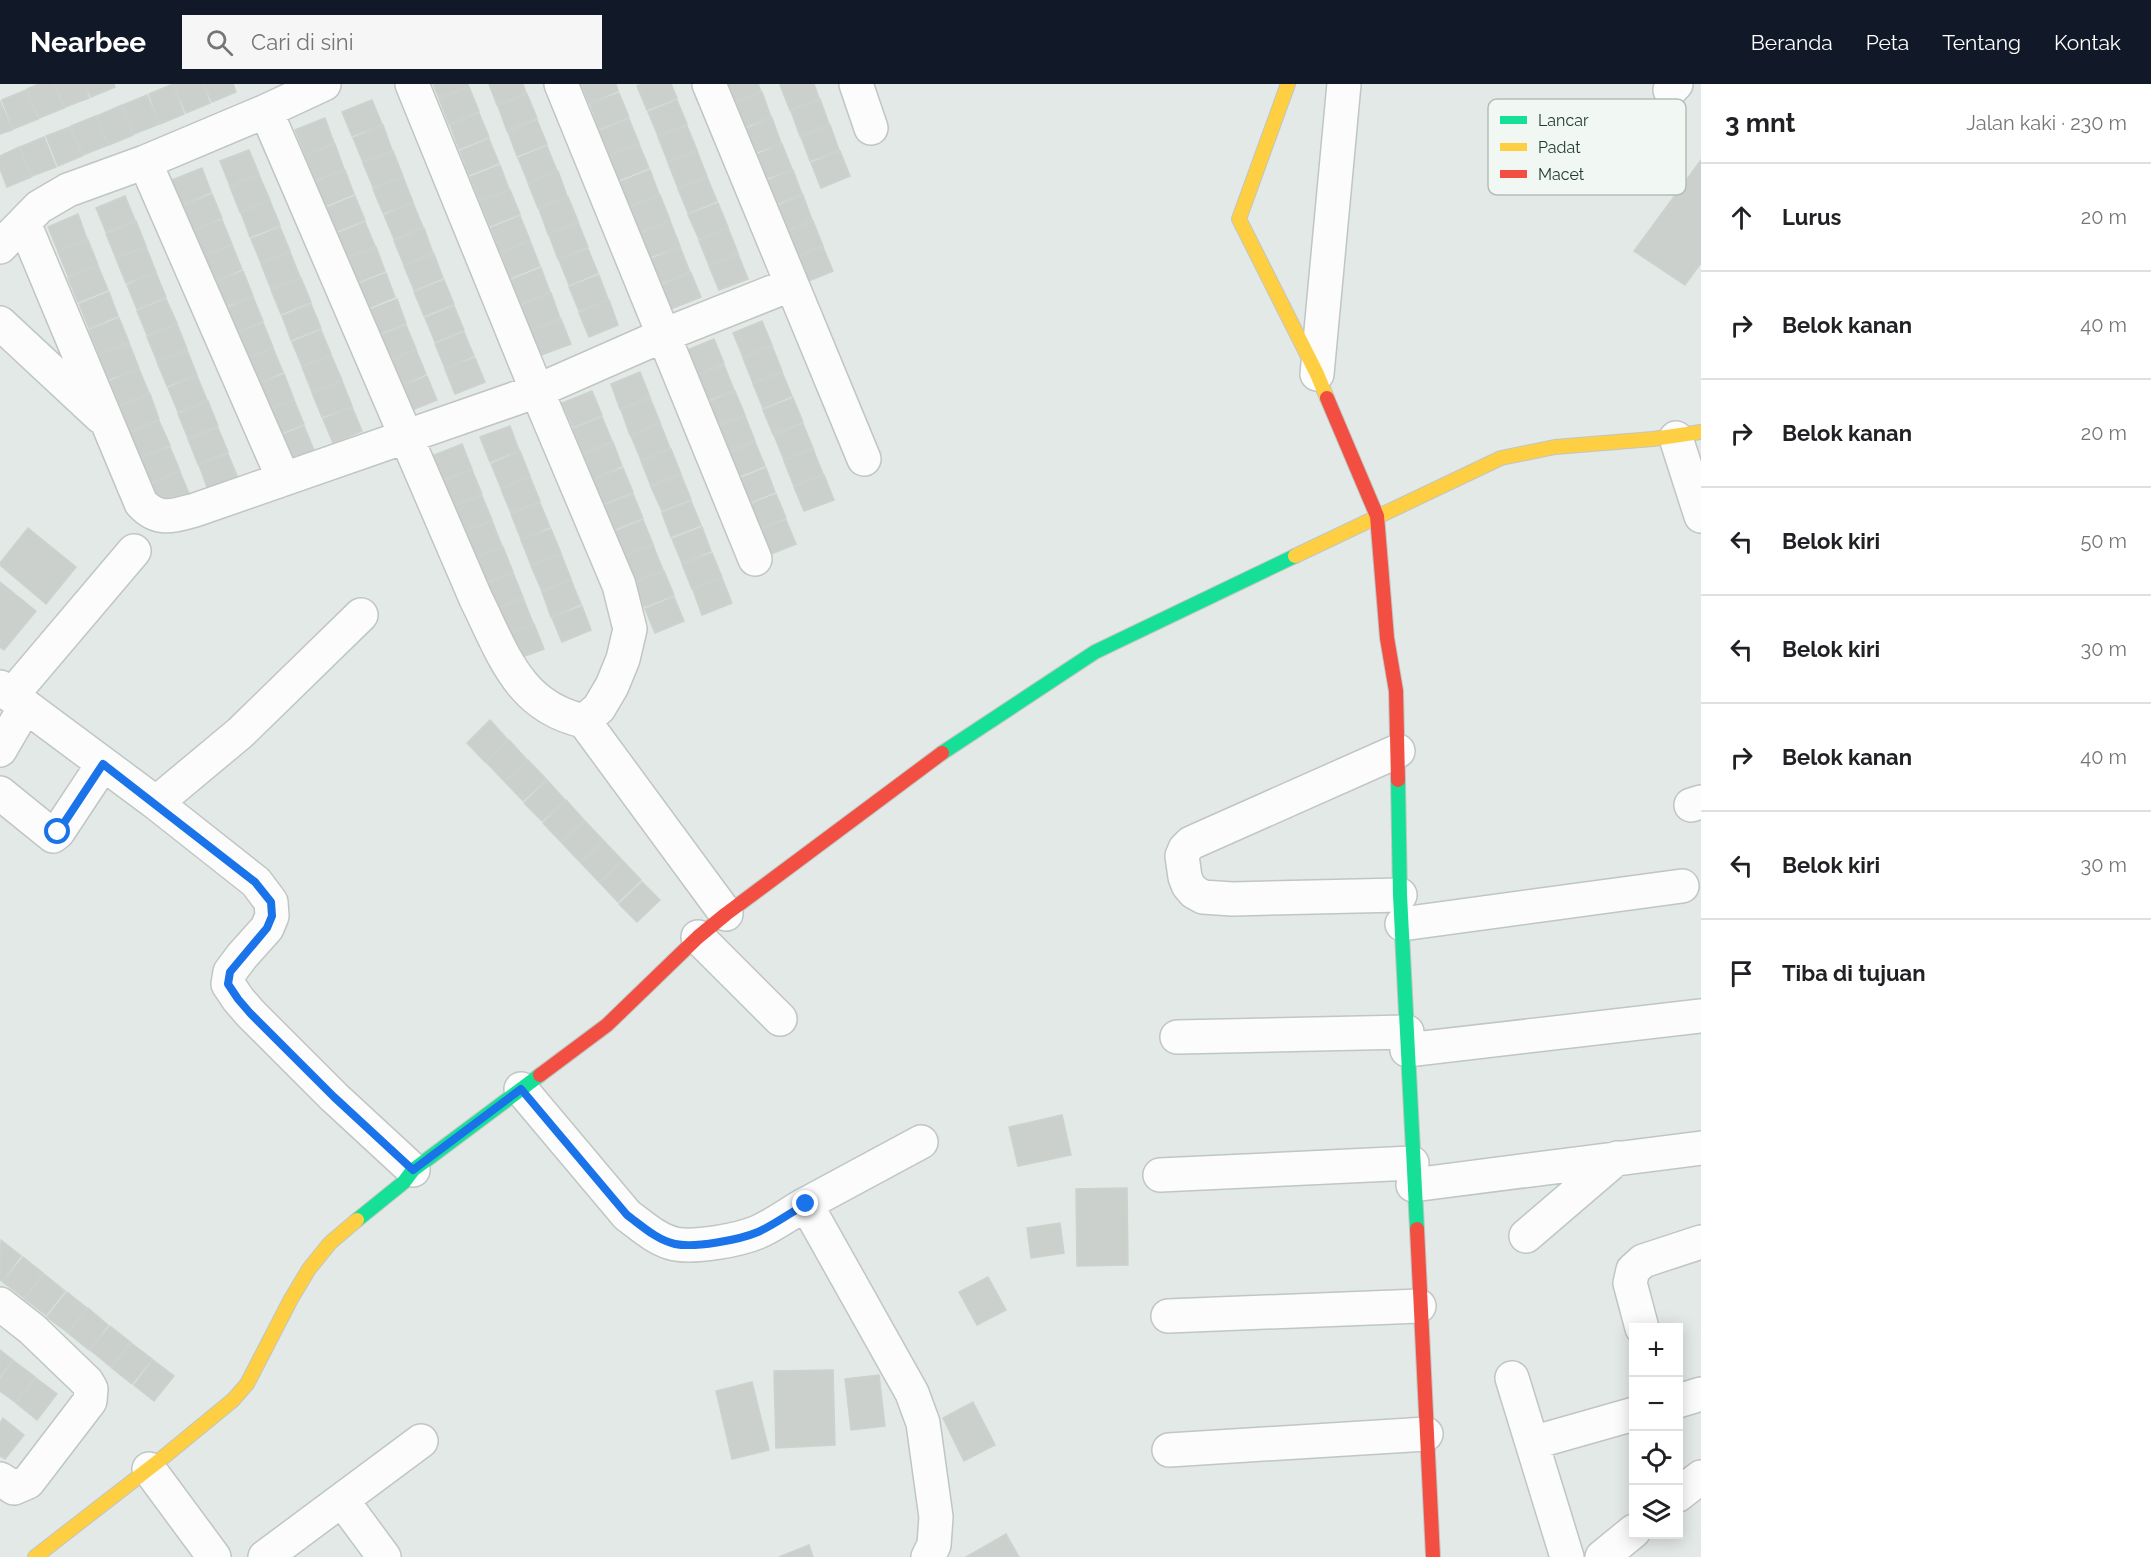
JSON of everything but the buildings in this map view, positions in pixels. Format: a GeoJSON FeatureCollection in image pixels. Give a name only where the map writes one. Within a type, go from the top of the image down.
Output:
{"type":"FeatureCollection","features":[{"type":"Feature","properties":{"kind":"street"},"geometry":{"type":"LineString","coordinates":[[412,84],[619,585],[630,628],[623,659],[612,686],[599,708],[584,721]]}},
{"type":"Feature","properties":{"kind":"street"},"geometry":{"type":"LineString","coordinates":[[561,84],[755,559]]}},
{"type":"Feature","properties":{"kind":"street"},"geometry":{"type":"LineString","coordinates":[[709,84],[790,285],[864,459]]}},
{"type":"Feature","properties":{"kind":"street"},"geometry":{"type":"LineString","coordinates":[[856,84],[871,128]]}},
{"type":"Feature","properties":{"kind":"street"},"geometry":{"type":"LineString","coordinates":[[1288,84],[1239,219],[1317,374],[1377,516],[1387,638],[1396,691],[1401,909],[1433,1557]]}},
{"type":"Feature","properties":{"kind":"street"},"geometry":{"type":"LineString","coordinates":[[1317,374],[1344,84]]}},
{"type":"Feature","properties":{"kind":"street"},"geometry":{"type":"LineString","coordinates":[[0,247],[39,207],[68,189],[145,162],[266,111],[311,87]]}},
{"type":"Feature","properties":{"kind":"street"},"geometry":{"type":"LineString","coordinates":[[266,111],[476,599],[514,676],[549,708],[569,718],[584,721],[726,914]]}},
{"type":"Feature","properties":{"kind":"street"},"geometry":{"type":"LineString","coordinates":[[145,162],[284,478]]}},
{"type":"Feature","properties":{"kind":"street"},"geometry":{"type":"LineString","coordinates":[[24,223],[141,504],[147,510],[162,517],[195,510],[284,478],[329,465],[537,391],[664,335],[790,285]]}},
{"type":"Feature","properties":{"kind":"street"},"geometry":{"type":"LineString","coordinates":[[0,322],[109,425]]}},
{"type":"Feature","properties":{"kind":"street"},"geometry":{"type":"LineString","coordinates":[[35,1557],[149,1469],[233,1400],[247,1384],[309,1269],[330,1243],[404,1182],[413,1170],[607,1025],[698,937],[726,914],[962,738],[1095,652],[1506,456],[1592,442],[1689,435],[1701,516]]}},
{"type":"Feature","properties":{"kind":"street"},"geometry":{"type":"LineString","coordinates":[[0,750],[12,697],[134,551]]}},
{"type":"Feature","properties":{"kind":"street"},"geometry":{"type":"LineString","coordinates":[[156,803],[240,733],[360,615]]}},
{"type":"Feature","properties":{"kind":"street"},"geometry":{"type":"LineString","coordinates":[[12,697],[156,803],[255,882],[271,902],[272,916],[267,928],[230,972],[228,984],[238,999],[334,1097],[413,1170]]}},
{"type":"Feature","properties":{"kind":"street"},"geometry":{"type":"LineString","coordinates":[[1398,751],[1191,843],[1182,856],[1188,885],[1203,897],[1401,909],[1682,886]]}},
{"type":"Feature","properties":{"kind":"street"},"geometry":{"type":"LineString","coordinates":[[0,793],[53,836],[58,832],[103,764]]}},
{"type":"Feature","properties":{"kind":"street"},"geometry":{"type":"LineString","coordinates":[[698,937],[780,1019]]}},
{"type":"Feature","properties":{"kind":"street"},"geometry":{"type":"LineString","coordinates":[[1177,1037],[1407,1041],[1701,1016]]}},
{"type":"Feature","properties":{"kind":"street"},"geometry":{"type":"LineString","coordinates":[[521,1089],[627,1215],[647,1230],[676,1244],[692,1245],[757,1232],[921,1142]]}},
{"type":"Feature","properties":{"kind":"street"},"geometry":{"type":"LineString","coordinates":[[1160,1175],[1413,1174],[1617,1158],[1701,1148]]}},
{"type":"Feature","properties":{"kind":"street"},"geometry":{"type":"LineString","coordinates":[[1526,1236],[1617,1158]]}},
{"type":"Feature","properties":{"kind":"street"},"geometry":{"type":"LineString","coordinates":[[806,1204],[912,1393],[923,1423],[936,1517],[934,1545],[928,1557]]}},
{"type":"Feature","properties":{"kind":"street"},"geometry":{"type":"LineString","coordinates":[[1641,1323],[1630,1283],[1634,1269],[1643,1261],[1701,1242]]}},
{"type":"Feature","properties":{"kind":"street"},"geometry":{"type":"LineString","coordinates":[[0,1304],[32,1329],[87,1382],[91,1389],[90,1401],[28,1482],[14,1488],[0,1479]]}},
{"type":"Feature","properties":{"kind":"street"},"geometry":{"type":"LineString","coordinates":[[1168,1316],[1419,1306]]}},
{"type":"Feature","properties":{"kind":"street"},"geometry":{"type":"LineString","coordinates":[[1512,1378],[1567,1557]]}},
{"type":"Feature","properties":{"kind":"street"},"geometry":{"type":"LineString","coordinates":[[1683,1399],[1701,1394]]}},
{"type":"Feature","properties":{"kind":"street"},"geometry":{"type":"LineString","coordinates":[[1532,1443],[1629,1415]]}},
{"type":"Feature","properties":{"kind":"street"},"geometry":{"type":"LineString","coordinates":[[1169,1450],[1426,1434]]}},
{"type":"Feature","properties":{"kind":"street"},"geometry":{"type":"LineString","coordinates":[[265,1557],[421,1441]]}},
{"type":"Feature","properties":{"kind":"street"},"geometry":{"type":"LineString","coordinates":[[149,1469],[214,1557]]}},
{"type":"Feature","properties":{"kind":"street"},"geometry":{"type":"LineString","coordinates":[[1683,1491],[1701,1477]]}},
{"type":"Feature","properties":{"kind":"street"},"geometry":{"type":"LineString","coordinates":[[342,1500],[384,1557]]}},
{"type":"Feature","properties":{"kind":"street"},"geometry":{"type":"LineString","coordinates":[[1602,1557],[1629,1535]]}},
{"type":"Feature","properties":{"kind":"traffic: fast"},"geometry":{"type":"LineString","coordinates":[[942,753],[1095,652],[1295,556]]}},
{"type":"Feature","properties":{"kind":"traffic: fast"},"geometry":{"type":"LineString","coordinates":[[1398,780],[1400,895],[1417,1229]]}},
{"type":"Feature","properties":{"kind":"traffic: fast"},"geometry":{"type":"LineString","coordinates":[[357,1220],[404,1182],[413,1170],[540,1075]]}},
{"type":"Feature","properties":{"kind":"traffic: slow"},"geometry":{"type":"LineString","coordinates":[[1288,84],[1239,219],[1327,398]]}},
{"type":"Feature","properties":{"kind":"traffic: slow"},"geometry":{"type":"LineString","coordinates":[[1295,556],[1501,458],[1555,447],[1653,439],[1701,432]]}},
{"type":"Feature","properties":{"kind":"traffic: slow"},"geometry":{"type":"LineString","coordinates":[[35,1557],[233,1400],[247,1384],[309,1269],[330,1243],[357,1220]]}},
{"type":"Feature","properties":{"kind":"traffic: jam"},"geometry":{"type":"LineString","coordinates":[[1327,398],[1377,516],[1387,638],[1396,691],[1398,780]]}},
{"type":"Feature","properties":{"kind":"traffic: jam"},"geometry":{"type":"LineString","coordinates":[[540,1075],[607,1025],[698,937],[726,914],[942,753]]}},
{"type":"Feature","properties":{"kind":"traffic: jam"},"geometry":{"type":"LineString","coordinates":[[1417,1229],[1433,1557]]}},
{"type":"Feature","properties":{"kind":"route"},"geometry":{"type":"LineString","coordinates":[[58,832],[103,764],[255,882],[271,902],[272,916],[267,928],[230,972],[228,984],[250,1013],[278,1038],[334,1097],[413,1170],[521,1089],[627,1215],[664,1240],[676,1244],[692,1245],[729,1240],[757,1232],[806,1204]]}}]}
